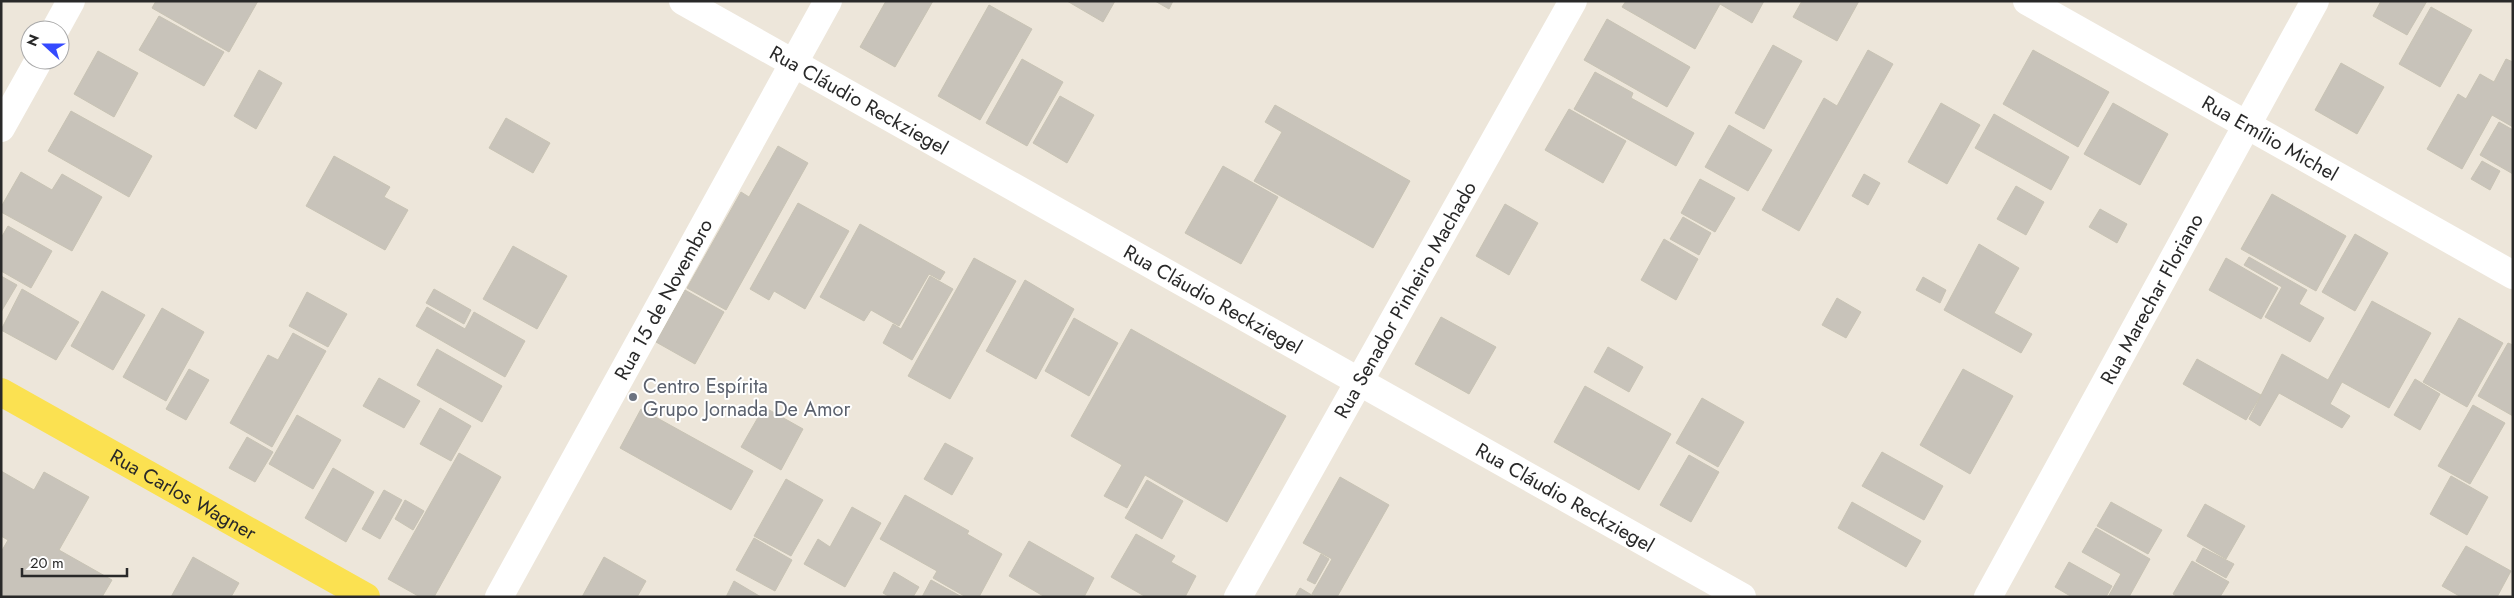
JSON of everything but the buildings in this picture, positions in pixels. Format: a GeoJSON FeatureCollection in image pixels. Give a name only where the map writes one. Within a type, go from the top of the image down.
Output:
{"type":"FeatureCollection","features":[{"type":"Feature","properties":{"kind":"main road","name":"Rua Carlos Wagner"},"geometry":{"type":"LineString","coordinates":[[1,392],[366,597]]}},
{"type":"Feature","properties":{"kind":"street"},"geometry":{"type":"LineString","coordinates":[[61,20],[71,1]]}},
{"type":"Feature","properties":{"kind":"street","name":"Rua Cláudio Reckziegel"},"geometry":{"type":"LineString","coordinates":[[683,1],[1742,597]]}},
{"type":"Feature","properties":{"kind":"street","name":"Rua 15 de Novembro"},"geometry":{"type":"LineString","coordinates":[[499,597],[828,1]]}},
{"type":"Feature","properties":{"kind":"street","name":"Rua Senador Pinheiro Machado"},"geometry":{"type":"LineString","coordinates":[[1238,597],[1573,1]]}},
{"type":"Feature","properties":{"kind":"street","name":"Rua Emílio Michel"},"geometry":{"type":"LineString","coordinates":[[2027,1],[2513,275]]}},
{"type":"Feature","properties":{"kind":"street","name":"Rua Marechar Floriano"},"geometry":{"type":"LineString","coordinates":[[1988,597],[2315,1]]}},
{"type":"Feature","properties":{"kind":"street"},"geometry":{"type":"LineString","coordinates":[[1,128],[33,70]]}},
{"type":"Feature","properties":{"kind":"place","name":"Centro Espírita Grupo Jornada De Amor"},"geometry":{"type":"Point","coordinates":[633,397]}}]}
